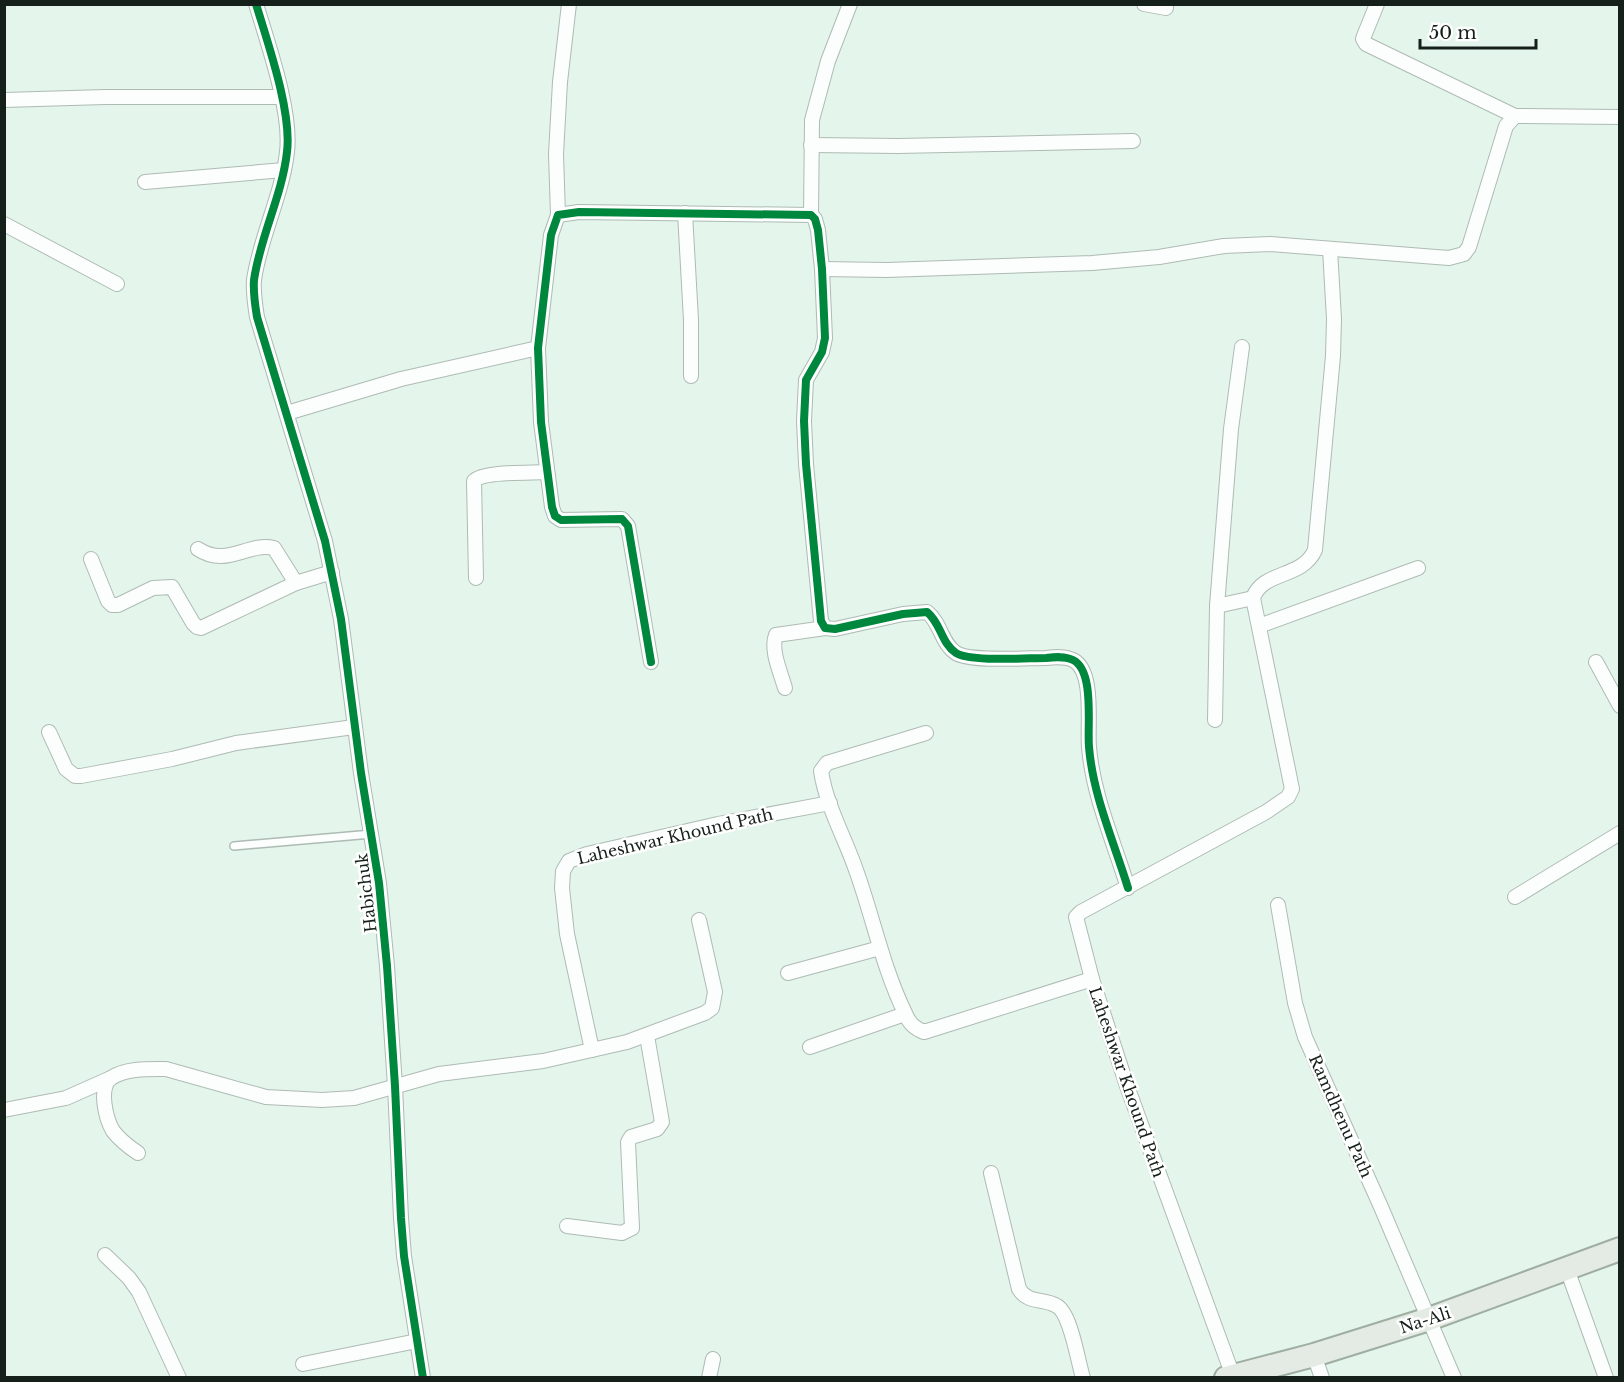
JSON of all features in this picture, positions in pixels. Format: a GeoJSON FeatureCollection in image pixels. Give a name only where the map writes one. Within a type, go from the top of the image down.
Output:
{"type":"FeatureCollection","features":[{"type":"Feature","properties":{"kind":"main road","name":"Na-Ali"},"geometry":{"type":"LineString","coordinates":[[1229,1377],[1314,1355],[1429,1319],[1620,1249]]}},
{"type":"Feature","properties":{"kind":"street","name":"Habichuk"},"geometry":{"type":"LineString","coordinates":[[256,4],[282,97],[288,149],[257,267],[254,299],[257,317],[332,572],[341,620],[354,728],[379,883],[395,1086],[404,1256],[423,1377]]}},
{"type":"Feature","properties":{"kind":"street"},"geometry":{"type":"LineString","coordinates":[[569,4],[560,82],[556,154],[558,215],[551,235],[538,348],[546,472],[552,507],[555,516],[561,520],[622,519],[628,526],[651,662]]}},
{"type":"Feature","properties":{"kind":"street"},"geometry":{"type":"LineString","coordinates":[[825,628],[821,621],[818,598],[804,421],[806,380],[822,352],[825,338],[818,230],[815,219],[811,215],[811,145],[813,120],[823,79],[849,4]]}},
{"type":"Feature","properties":{"kind":"street"},"geometry":{"type":"LineString","coordinates":[[1144,4],[1166,8]]}},
{"type":"Feature","properties":{"kind":"street"},"geometry":{"type":"LineString","coordinates":[[1377,4],[1363,39],[1366,44],[1515,116],[1620,117]]}},
{"type":"Feature","properties":{"kind":"street"},"geometry":{"type":"LineString","coordinates":[[4,100],[105,97],[282,97]]}},
{"type":"Feature","properties":{"kind":"street"},"geometry":{"type":"LineString","coordinates":[[822,268],[887,270],[1092,263],[1150,258],[1224,246],[1270,244],[1449,258],[1464,254],[1469,247],[1506,126],[1515,116]]}},
{"type":"Feature","properties":{"kind":"street"},"geometry":{"type":"LineString","coordinates":[[811,145],[898,147],[1133,141]]}},
{"type":"Feature","properties":{"kind":"street"},"geometry":{"type":"LineString","coordinates":[[145,182],[284,170]]}},
{"type":"Feature","properties":{"kind":"street"},"geometry":{"type":"LineString","coordinates":[[558,215],[579,212],[811,215]]}},
{"type":"Feature","properties":{"kind":"street"},"geometry":{"type":"LineString","coordinates":[[685,213],[691,320],[691,376]]}},
{"type":"Feature","properties":{"kind":"street"},"geometry":{"type":"LineString","coordinates":[[4,224],[117,284]]}},
{"type":"Feature","properties":{"kind":"street"},"geometry":{"type":"LineString","coordinates":[[1092,979],[1076,917],[1081,912],[1266,812],[1288,797],[1292,789],[1252,598],[1256,589],[1262,584],[1302,567],[1310,560],[1315,550],[1333,356],[1334,319],[1330,249]]}},
{"type":"Feature","properties":{"kind":"street"},"geometry":{"type":"LineString","coordinates":[[1215,720],[1217,606],[1231,429],[1242,347]]}},
{"type":"Feature","properties":{"kind":"street"},"geometry":{"type":"LineString","coordinates":[[287,413],[401,379],[538,348]]}},
{"type":"Feature","properties":{"kind":"street"},"geometry":{"type":"LineString","coordinates":[[476,578],[474,481],[481,476],[546,472]]}},
{"type":"Feature","properties":{"kind":"street"},"geometry":{"type":"LineString","coordinates":[[198,549],[206,554],[220,557],[265,547],[274,548],[296,583]]}},
{"type":"Feature","properties":{"kind":"street"},"geometry":{"type":"LineString","coordinates":[[91,559],[108,601],[112,605],[118,605],[153,588],[172,587],[193,623],[201,628],[296,583],[332,572]]}},
{"type":"Feature","properties":{"kind":"street"},"geometry":{"type":"LineString","coordinates":[[1259,626],[1418,568]]}},
{"type":"Feature","properties":{"kind":"street"},"geometry":{"type":"LineString","coordinates":[[1217,606],[1252,598]]}},
{"type":"Feature","properties":{"kind":"street"},"geometry":{"type":"LineString","coordinates":[[785,688],[774,649],[776,635],[825,628],[836,629],[922,611],[933,617],[946,643],[961,656],[1059,657],[1079,664],[1087,682],[1089,747],[1096,786],[1128,888]]}},
{"type":"Feature","properties":{"kind":"street"},"geometry":{"type":"LineString","coordinates":[[1596,662],[1620,706]]}},
{"type":"Feature","properties":{"kind":"street"},"geometry":{"type":"LineString","coordinates":[[49,732],[66,769],[75,776],[81,776],[172,759],[246,741],[354,728]]}},
{"type":"Feature","properties":{"kind":"street"},"geometry":{"type":"LineString","coordinates":[[810,1047],[905,1014],[880,948],[856,869],[830,803],[821,771],[827,763],[926,733]]}},
{"type":"Feature","properties":{"kind":"street","name":"Laheshwar Khound Path"},"geometry":{"type":"LineString","coordinates":[[592,1050],[564,910],[563,871],[568,861],[586,854],[718,824],[830,803]]}},
{"type":"Feature","properties":{"kind":"street"},"geometry":{"type":"LineString","coordinates":[[1515,897],[1620,833]]}},
{"type":"Feature","properties":{"kind":"street","name":"Ramdhenu Path"},"geometry":{"type":"LineString","coordinates":[[1278,905],[1295,1003],[1305,1037],[1454,1377]]}},
{"type":"Feature","properties":{"kind":"street"},"geometry":{"type":"LineString","coordinates":[[4,1110],[66,1098],[124,1072],[152,1069],[166,1069],[248,1093],[289,1099],[354,1098],[455,1071],[543,1061],[647,1036],[705,1013],[712,1008],[715,1002],[715,992],[699,920]]}},
{"type":"Feature","properties":{"kind":"street"},"geometry":{"type":"LineString","coordinates":[[788,973],[880,948]]}},
{"type":"Feature","properties":{"kind":"street","name":"Laheshwar Khound Path"},"geometry":{"type":"LineString","coordinates":[[905,1014],[916,1029],[924,1032],[1092,979],[1229,1377]]}},
{"type":"Feature","properties":{"kind":"street"},"geometry":{"type":"LineString","coordinates":[[567,1226],[622,1233],[632,1228],[628,1142],[631,1137],[657,1129],[662,1122],[647,1036]]}},
{"type":"Feature","properties":{"kind":"street"},"geometry":{"type":"LineString","coordinates":[[111,1078],[105,1085],[107,1116],[112,1130],[138,1153]]}},
{"type":"Feature","properties":{"kind":"street"},"geometry":{"type":"LineString","coordinates":[[991,1173],[1019,1289],[1027,1298],[1051,1304],[1062,1310],[1068,1322],[1083,1377]]}},
{"type":"Feature","properties":{"kind":"street"},"geometry":{"type":"LineString","coordinates":[[105,1255],[129,1278],[139,1292],[179,1377]]}},
{"type":"Feature","properties":{"kind":"street"},"geometry":{"type":"LineString","coordinates":[[1567,1269],[1606,1377]]}},
{"type":"Feature","properties":{"kind":"street"},"geometry":{"type":"LineString","coordinates":[[303,1364],[417,1341]]}},
{"type":"Feature","properties":{"kind":"street"},"geometry":{"type":"LineString","coordinates":[[1314,1355],[1322,1377]]}},
{"type":"Feature","properties":{"kind":"street"},"geometry":{"type":"LineString","coordinates":[[709,1377],[713,1359]]}},
{"type":"Feature","properties":{"kind":"lane"},"geometry":{"type":"LineString","coordinates":[[234,846],[372,834]]}},
{"type":"Feature","properties":{"kind":"cycle path"},"geometry":{"type":"LineString","coordinates":[[256,4],[283,98],[288,136],[281,185],[257,264],[254,280],[255,303],[257,317],[325,541],[341,619],[361,773],[379,883],[387,966],[404,1256],[423,1378]]}},
{"type":"Feature","properties":{"kind":"cycle path"},"geometry":{"type":"LineString","coordinates":[[651,662],[628,526],[622,519],[561,520],[555,516],[552,507],[541,422],[538,348],[551,235],[558,215],[579,212],[811,215],[815,219],[818,230],[825,338],[822,352],[806,380],[804,421],[821,621],[825,628],[835,629],[903,614],[927,612],[951,649],[963,656],[999,659],[1060,657],[1073,660],[1080,666],[1087,687],[1091,765],[1105,819],[1128,888]]}}]}
